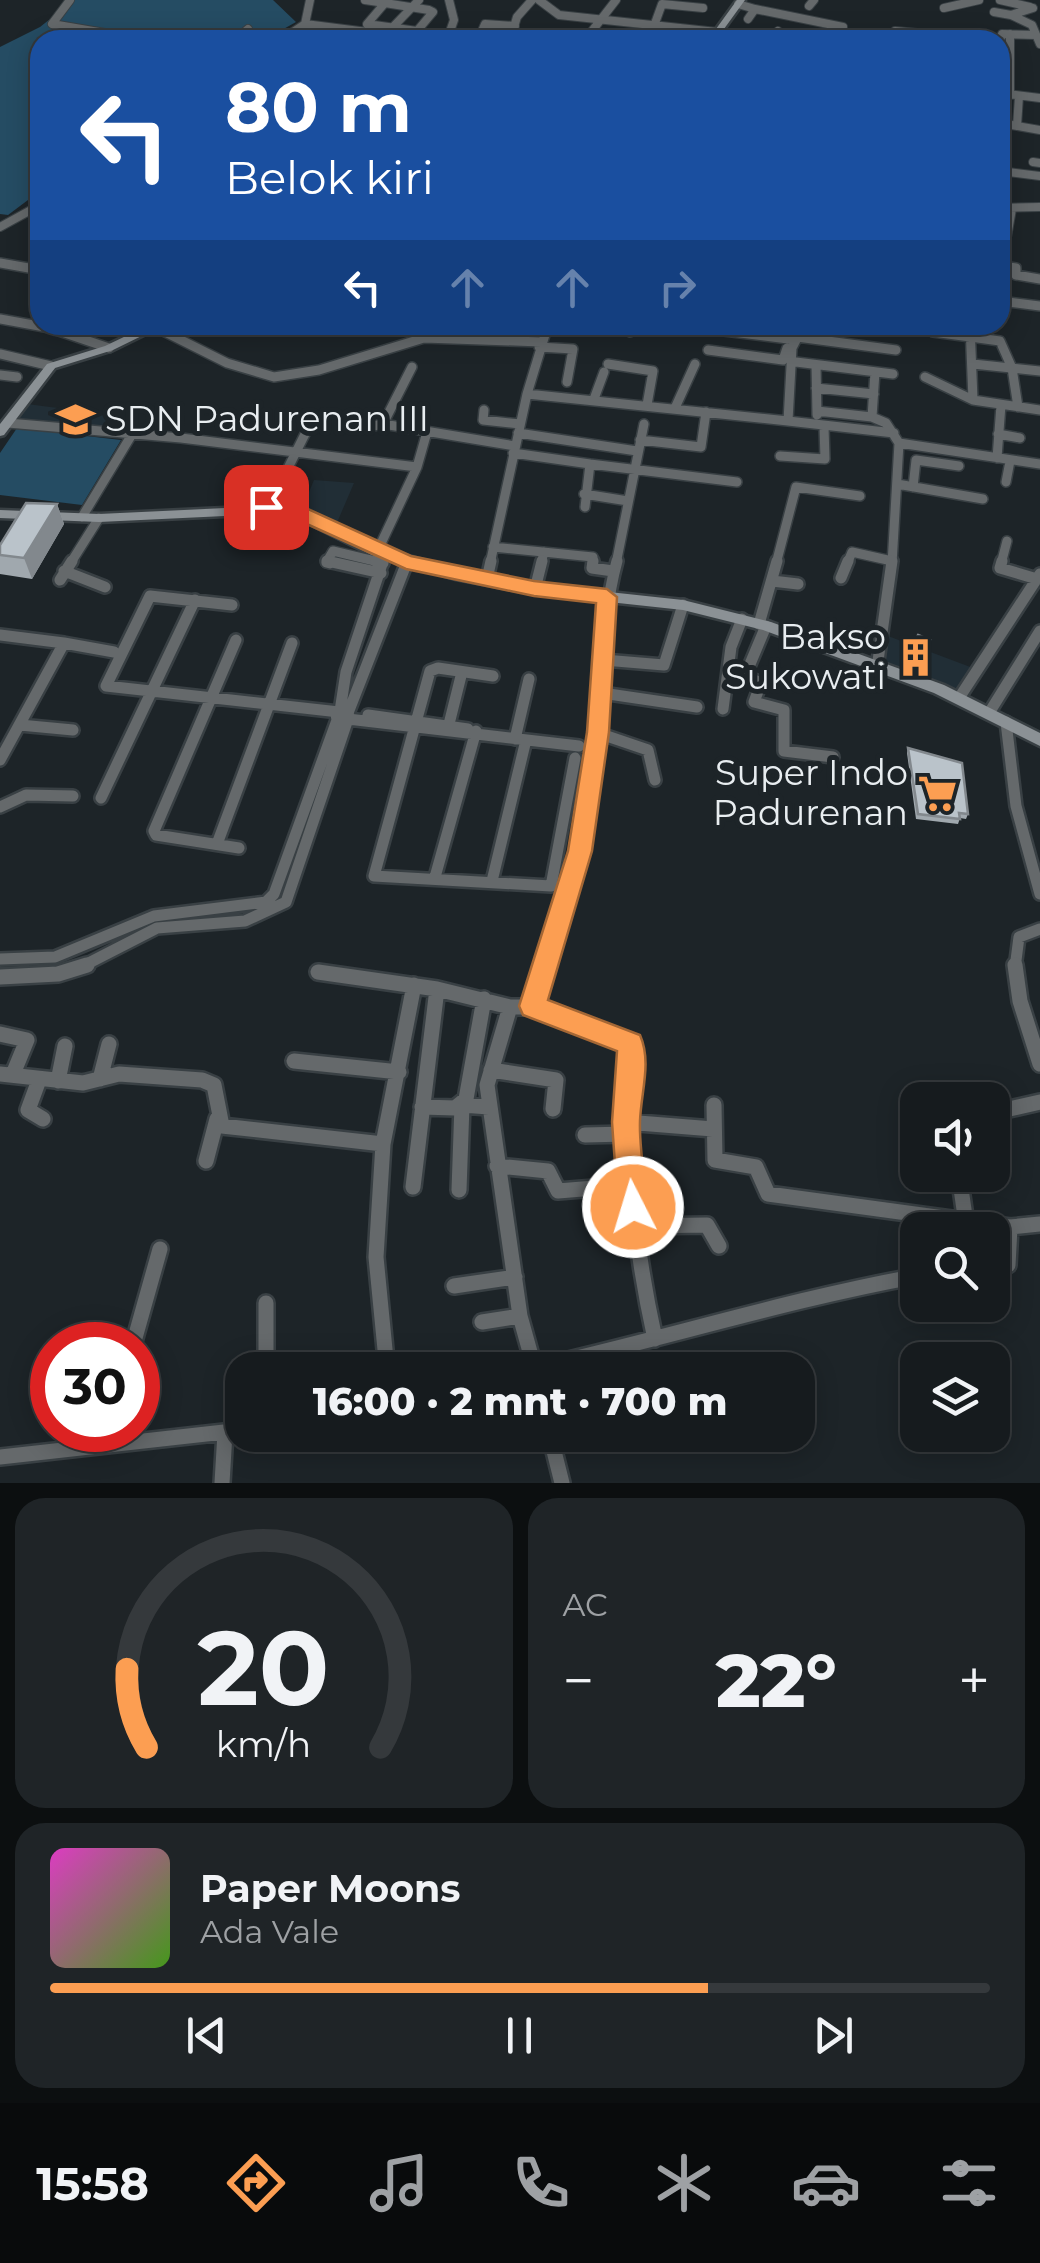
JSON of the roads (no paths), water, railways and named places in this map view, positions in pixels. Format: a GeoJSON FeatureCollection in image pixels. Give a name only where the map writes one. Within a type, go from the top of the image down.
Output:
{"type":"FeatureCollection","features":[{"type":"Feature","properties":{"kind":"main road"},"geometry":{"type":"LineString","coordinates":[[719,30],[739,2]]}},
{"type":"Feature","properties":{"kind":"main road"},"geometry":{"type":"LineString","coordinates":[[2,430],[51,366],[137,335]]}},
{"type":"Feature","properties":{"kind":"main road"},"geometry":{"type":"LineString","coordinates":[[0,514],[25,522],[276,506],[379,564],[406,562],[534,589],[683,605],[763,625],[959,698],[1040,740]]}},
{"type":"Feature","properties":{"kind":"street"},"geometry":{"type":"LineString","coordinates":[[70,0],[52,24],[87,30]]}},
{"type":"Feature","properties":{"kind":"street"},"geometry":{"type":"LineString","coordinates":[[305,24],[310,0]]}},
{"type":"Feature","properties":{"kind":"street"},"geometry":{"type":"LineString","coordinates":[[365,0],[432,10],[432,30]]}},
{"type":"Feature","properties":{"kind":"street"},"geometry":{"type":"LineString","coordinates":[[392,28],[418,0]]}},
{"type":"Feature","properties":{"kind":"street"},"geometry":{"type":"LineString","coordinates":[[448,0],[454,20],[450,30]]}},
{"type":"Feature","properties":{"kind":"street"},"geometry":{"type":"LineString","coordinates":[[514,30],[519,8],[535,0],[552,14],[600,19],[615,25],[678,30]]}},
{"type":"Feature","properties":{"kind":"street"},"geometry":{"type":"LineString","coordinates":[[592,30],[616,0]]}},
{"type":"Feature","properties":{"kind":"street"},"geometry":{"type":"LineString","coordinates":[[943,4],[978,0]]}},
{"type":"Feature","properties":{"kind":"street"},"geometry":{"type":"LineString","coordinates":[[1000,0],[1036,9]]}},
{"type":"Feature","properties":{"kind":"street"},"geometry":{"type":"LineString","coordinates":[[654,26],[661,2],[703,8]]}},
{"type":"Feature","properties":{"kind":"street"},"geometry":{"type":"LineString","coordinates":[[739,2],[768,3]]}},
{"type":"Feature","properties":{"kind":"street"},"geometry":{"type":"LineString","coordinates":[[739,2],[843,27]]}},
{"type":"Feature","properties":{"kind":"street"},"geometry":{"type":"LineString","coordinates":[[384,4],[367,24],[417,30],[432,16]]}},
{"type":"Feature","properties":{"kind":"street"},"geometry":{"type":"LineString","coordinates":[[748,18],[755,8]]}},
{"type":"Feature","properties":{"kind":"street"},"geometry":{"type":"LineString","coordinates":[[1011,15],[1036,9]]}},
{"type":"Feature","properties":{"kind":"street"},"geometry":{"type":"LineString","coordinates":[[994,12],[1032,25],[1040,44]]}},
{"type":"Feature","properties":{"kind":"street"},"geometry":{"type":"LineString","coordinates":[[296,30],[305,24],[335,30]]}},
{"type":"Feature","properties":{"kind":"street"},"geometry":{"type":"LineString","coordinates":[[481,30],[485,24],[515,26]]}},
{"type":"Feature","properties":{"kind":"street"},"geometry":{"type":"LineString","coordinates":[[1017,126],[1010,34],[1036,35]]}},
{"type":"Feature","properties":{"kind":"street"},"geometry":{"type":"LineString","coordinates":[[1010,95],[1040,98]]}},
{"type":"Feature","properties":{"kind":"street"},"geometry":{"type":"LineString","coordinates":[[1010,125],[1040,130]]}},
{"type":"Feature","properties":{"kind":"street"},"geometry":{"type":"LineString","coordinates":[[1010,172],[1040,176]]}},
{"type":"Feature","properties":{"kind":"street"},"geometry":{"type":"LineString","coordinates":[[1027,192],[1028,175]]}},
{"type":"Feature","properties":{"kind":"street"},"geometry":{"type":"LineString","coordinates":[[1010,233],[1012,208],[1040,208]]}},
{"type":"Feature","properties":{"kind":"street"},"geometry":{"type":"LineString","coordinates":[[0,228],[30,213]]}},
{"type":"Feature","properties":{"kind":"street"},"geometry":{"type":"LineString","coordinates":[[0,263],[30,268]]}},
{"type":"Feature","properties":{"kind":"street"},"geometry":{"type":"LineString","coordinates":[[1010,267],[1016,268],[1016,276],[1040,279]]}},
{"type":"Feature","properties":{"kind":"street"},"geometry":{"type":"LineString","coordinates":[[1010,305],[1040,309]]}},
{"type":"Feature","properties":{"kind":"street"},"geometry":{"type":"LineString","coordinates":[[0,319],[30,324]]}},
{"type":"Feature","properties":{"kind":"street"},"geometry":{"type":"LineString","coordinates":[[71,335],[109,348]]}},
{"type":"Feature","properties":{"kind":"street"},"geometry":{"type":"LineString","coordinates":[[174,335],[237,367],[274,377],[319,370],[424,338],[540,345],[572,349],[567,382]]}},
{"type":"Feature","properties":{"kind":"street"},"geometry":{"type":"LineString","coordinates":[[486,579],[544,335]]}},
{"type":"Feature","properties":{"kind":"street"},"geometry":{"type":"LineString","coordinates":[[760,335],[896,350]]}},
{"type":"Feature","properties":{"kind":"street"},"geometry":{"type":"LineString","coordinates":[[708,350],[783,360],[797,335]]}},
{"type":"Feature","properties":{"kind":"street"},"geometry":{"type":"LineString","coordinates":[[822,340],[823,335]]}},
{"type":"Feature","properties":{"kind":"street"},"geometry":{"type":"LineString","coordinates":[[971,335],[972,400]]}},
{"type":"Feature","properties":{"kind":"street"},"geometry":{"type":"LineString","coordinates":[[986,335],[1000,340],[1012,368],[1018,407]]}},
{"type":"Feature","properties":{"kind":"street"},"geometry":{"type":"LineString","coordinates":[[788,422],[794,339]]}},
{"type":"Feature","properties":{"kind":"street"},"geometry":{"type":"LineString","coordinates":[[0,354],[51,366]]}},
{"type":"Feature","properties":{"kind":"street"},"geometry":{"type":"LineString","coordinates":[[646,406],[656,358]]}},
{"type":"Feature","properties":{"kind":"street"},"geometry":{"type":"LineString","coordinates":[[796,362],[893,374]]}},
{"type":"Feature","properties":{"kind":"street"},"geometry":{"type":"LineString","coordinates":[[675,408],[695,364]]}},
{"type":"Feature","properties":{"kind":"street"},"geometry":{"type":"LineString","coordinates":[[816,364],[817,414],[872,417],[886,423],[897,438],[892,561],[877,668]]}},
{"type":"Feature","properties":{"kind":"street"},"geometry":{"type":"LineString","coordinates":[[973,364],[1040,371]]}},
{"type":"Feature","properties":{"kind":"street"},"geometry":{"type":"LineString","coordinates":[[383,424],[412,367]]}},
{"type":"Feature","properties":{"kind":"street"},"geometry":{"type":"LineString","coordinates":[[594,398],[606,368],[653,371]]}},
{"type":"Feature","properties":{"kind":"street"},"geometry":{"type":"LineString","coordinates":[[872,417],[875,372]]}},
{"type":"Feature","properties":{"kind":"street"},"geometry":{"type":"LineString","coordinates":[[0,375],[17,377]]}},
{"type":"Feature","properties":{"kind":"street"},"geometry":{"type":"LineString","coordinates":[[926,377],[972,400],[1040,410]]}},
{"type":"Feature","properties":{"kind":"street"},"geometry":{"type":"LineString","coordinates":[[816,388],[874,394]]}},
{"type":"Feature","properties":{"kind":"street"},"geometry":{"type":"LineString","coordinates":[[527,394],[594,398],[824,426],[1040,464]]}},
{"type":"Feature","properties":{"kind":"street"},"geometry":{"type":"LineString","coordinates":[[997,458],[1000,405]]}},
{"type":"Feature","properties":{"kind":"street"},"geometry":{"type":"LineString","coordinates":[[484,410],[482,420],[519,428]]}},
{"type":"Feature","properties":{"kind":"street"},"geometry":{"type":"LineString","coordinates":[[492,424],[639,446],[701,447],[706,412]]}},
{"type":"Feature","properties":{"kind":"street"},"geometry":{"type":"LineString","coordinates":[[285,474],[310,424]]}},
{"type":"Feature","properties":{"kind":"street"},"geometry":{"type":"LineString","coordinates":[[358,429],[383,424],[633,472],[737,482]]}},
{"type":"Feature","properties":{"kind":"street"},"geometry":{"type":"LineString","coordinates":[[532,1006],[580,851],[598,732],[607,597],[644,424]]}},
{"type":"Feature","properties":{"kind":"street"},"geometry":{"type":"LineString","coordinates":[[780,456],[825,459],[824,426]]}},
{"type":"Feature","properties":{"kind":"street"},"geometry":{"type":"LineString","coordinates":[[2,430],[181,438],[417,467]]}},
{"type":"Feature","properties":{"kind":"street"},"geometry":{"type":"LineString","coordinates":[[343,716],[346,672],[426,432]]}},
{"type":"Feature","properties":{"kind":"street"},"geometry":{"type":"LineString","coordinates":[[998,434],[1020,438]]}},
{"type":"Feature","properties":{"kind":"street"},"geometry":{"type":"LineString","coordinates":[[82,517],[131,436]]}},
{"type":"Feature","properties":{"kind":"street"},"geometry":{"type":"LineString","coordinates":[[913,487],[916,460],[959,466]]}},
{"type":"Feature","properties":{"kind":"street"},"geometry":{"type":"LineString","coordinates":[[1006,482],[1010,461]]}},
{"type":"Feature","properties":{"kind":"street"},"geometry":{"type":"LineString","coordinates":[[590,464],[585,501],[628,501]]}},
{"type":"Feature","properties":{"kind":"street"},"geometry":{"type":"LineString","coordinates":[[897,484],[983,499]]}},
{"type":"Feature","properties":{"kind":"street"},"geometry":{"type":"LineString","coordinates":[[745,676],[774,589],[776,548],[796,487],[860,496]]}},
{"type":"Feature","properties":{"kind":"street"},"geometry":{"type":"LineString","coordinates":[[99,518],[62,575],[105,586]]}},
{"type":"Feature","properties":{"kind":"street"},"geometry":{"type":"LineString","coordinates":[[959,698],[1038,576],[1000,568],[1007,540]]}},
{"type":"Feature","properties":{"kind":"street"},"geometry":{"type":"LineString","coordinates":[[494,546],[593,557],[591,568],[613,571]]}},
{"type":"Feature","properties":{"kind":"street"},"geometry":{"type":"LineString","coordinates":[[379,564],[363,571],[326,563],[333,551],[379,564],[394,588]]}},
{"type":"Feature","properties":{"kind":"street"},"geometry":{"type":"LineString","coordinates":[[534,589],[544,552]]}},
{"type":"Feature","properties":{"kind":"street"},"geometry":{"type":"LineString","coordinates":[[841,578],[852,552],[892,561]]}},
{"type":"Feature","properties":{"kind":"street"},"geometry":{"type":"LineString","coordinates":[[0,958],[55,957],[156,922],[246,921],[286,902],[343,716],[406,562]]}},
{"type":"Feature","properties":{"kind":"street"},"geometry":{"type":"LineString","coordinates":[[363,571],[379,564]]}},
{"type":"Feature","properties":{"kind":"street"},"geometry":{"type":"LineString","coordinates":[[772,581],[798,584]]}},
{"type":"Feature","properties":{"kind":"street"},"geometry":{"type":"LineString","coordinates":[[232,605],[150,596],[106,684],[109,688],[153,690],[417,725],[521,740],[577,752],[553,885],[373,874],[417,725],[433,668],[492,676]]}},
{"type":"Feature","properties":{"kind":"street"},"geometry":{"type":"LineString","coordinates":[[101,798],[195,600]]}},
{"type":"Feature","properties":{"kind":"street"},"geometry":{"type":"LineString","coordinates":[[604,660],[664,665],[683,605]]}},
{"type":"Feature","properties":{"kind":"street"},"geometry":{"type":"LineString","coordinates":[[723,708],[731,647],[742,619]]}},
{"type":"Feature","properties":{"kind":"street"},"geometry":{"type":"LineString","coordinates":[[989,713],[1040,631]]}},
{"type":"Feature","properties":{"kind":"street"},"geometry":{"type":"LineString","coordinates":[[0,636],[114,652]]}},
{"type":"Feature","properties":{"kind":"street"},"geometry":{"type":"LineString","coordinates":[[236,640],[154,831],[156,835],[239,848]]}},
{"type":"Feature","properties":{"kind":"street"},"geometry":{"type":"LineString","coordinates":[[0,760],[64,643]]}},
{"type":"Feature","properties":{"kind":"street"},"geometry":{"type":"LineString","coordinates":[[217,844],[292,643]]}},
{"type":"Feature","properties":{"kind":"street"},"geometry":{"type":"LineString","coordinates":[[449,724],[462,672]]}},
{"type":"Feature","properties":{"kind":"street"},"geometry":{"type":"LineString","coordinates":[[727,678],[745,676],[761,683],[754,702],[784,710],[784,751],[833,757]]}},
{"type":"Feature","properties":{"kind":"street"},"geometry":{"type":"LineString","coordinates":[[492,881],[521,740],[529,679]]}},
{"type":"Feature","properties":{"kind":"street"},"geometry":{"type":"LineString","coordinates":[[602,694],[697,707]]}},
{"type":"Feature","properties":{"kind":"street"},"geometry":{"type":"LineString","coordinates":[[1006,722],[1017,810],[1040,894]]}},
{"type":"Feature","properties":{"kind":"street"},"geometry":{"type":"LineString","coordinates":[[417,725],[449,724],[479,734]]}},
{"type":"Feature","properties":{"kind":"street"},"geometry":{"type":"LineString","coordinates":[[20,725],[73,730]]}},
{"type":"Feature","properties":{"kind":"street"},"geometry":{"type":"LineString","coordinates":[[598,732],[648,750],[654,780]]}},
{"type":"Feature","properties":{"kind":"street"},"geometry":{"type":"LineString","coordinates":[[435,877],[479,734]]}},
{"type":"Feature","properties":{"kind":"street"},"geometry":{"type":"LineString","coordinates":[[0,806],[26,795],[72,796]]}},
{"type":"Feature","properties":{"kind":"street"},"geometry":{"type":"LineString","coordinates":[[0,977],[72,970],[156,922]]}},
{"type":"Feature","properties":{"kind":"street"},"geometry":{"type":"LineString","coordinates":[[1040,928],[1020,938],[1015,950],[1018,980],[1040,1064]]}},
{"type":"Feature","properties":{"kind":"street"},"geometry":{"type":"LineString","coordinates":[[318,972],[437,988],[510,1007],[532,1006],[630,1044],[632,1075],[626,1128],[645,1301],[655,1339]]}},
{"type":"Feature","properties":{"kind":"street"},"geometry":{"type":"LineString","coordinates":[[386,1352],[375,1275],[374,1210],[414,986]]}},
{"type":"Feature","properties":{"kind":"street"},"geometry":{"type":"LineString","coordinates":[[413,1187],[437,988]]}},
{"type":"Feature","properties":{"kind":"street"},"geometry":{"type":"LineString","coordinates":[[459,1190],[462,1105],[484,999]]}},
{"type":"Feature","properties":{"kind":"street"},"geometry":{"type":"LineString","coordinates":[[510,1007],[491,1070],[489,1107],[527,1352]]}},
{"type":"Feature","properties":{"kind":"street"},"geometry":{"type":"LineString","coordinates":[[0,1034],[27,1040],[7,1074],[58,1081],[119,1074],[202,1080],[214,1085],[218,1119],[206,1161]]}},
{"type":"Feature","properties":{"kind":"street"},"geometry":{"type":"LineString","coordinates":[[100,1079],[109,1044]]}},
{"type":"Feature","properties":{"kind":"street"},"geometry":{"type":"LineString","coordinates":[[58,1081],[65,1046]]}},
{"type":"Feature","properties":{"kind":"street"},"geometry":{"type":"LineString","coordinates":[[294,1061],[399,1072]]}},
{"type":"Feature","properties":{"kind":"street"},"geometry":{"type":"LineString","coordinates":[[491,1070],[556,1080],[553,1109]]}},
{"type":"Feature","properties":{"kind":"street"},"geometry":{"type":"LineString","coordinates":[[39,1080],[28,1110],[43,1120]]}},
{"type":"Feature","properties":{"kind":"street"},"geometry":{"type":"LineString","coordinates":[[1010,1109],[1040,1102]]}},
{"type":"Feature","properties":{"kind":"street"},"geometry":{"type":"LineString","coordinates":[[714,1105],[715,1160],[756,1166],[768,1194],[900,1214]]}},
{"type":"Feature","properties":{"kind":"street"},"geometry":{"type":"LineString","coordinates":[[422,1108],[489,1107]]}},
{"type":"Feature","properties":{"kind":"street"},"geometry":{"type":"LineString","coordinates":[[218,1119],[222,1126],[383,1144]]}},
{"type":"Feature","properties":{"kind":"street"},"geometry":{"type":"LineString","coordinates":[[585,1135],[626,1128],[713,1129]]}},
{"type":"Feature","properties":{"kind":"street"},"geometry":{"type":"LineString","coordinates":[[497,1166],[541,1167],[548,1170],[558,1191],[631,1186]]}},
{"type":"Feature","properties":{"kind":"street"},"geometry":{"type":"LineString","coordinates":[[1010,1227],[1040,1224]]}},
{"type":"Feature","properties":{"kind":"street"},"geometry":{"type":"LineString","coordinates":[[638,1226],[706,1225],[715,1232],[719,1246]]}},
{"type":"Feature","properties":{"kind":"street"},"geometry":{"type":"LineString","coordinates":[[139,1322],[160,1249]]}},
{"type":"Feature","properties":{"kind":"street"},"geometry":{"type":"LineString","coordinates":[[454,1286],[516,1277]]}},
{"type":"Feature","properties":{"kind":"street"},"geometry":{"type":"LineString","coordinates":[[601,1352],[761,1308],[900,1280]]}},
{"type":"Feature","properties":{"kind":"street"},"geometry":{"type":"LineString","coordinates":[[266,1303],[266,1352]]}},
{"type":"Feature","properties":{"kind":"street"},"geometry":{"type":"LineString","coordinates":[[482,1322],[520,1316]]}},
{"type":"Feature","properties":{"kind":"street"},"geometry":{"type":"LineString","coordinates":[[160,1436],[225,1433]]}},
{"type":"Feature","properties":{"kind":"street"},"geometry":{"type":"LineString","coordinates":[[0,1457],[32,1452]]}},
{"type":"Feature","properties":{"kind":"street"},"geometry":{"type":"LineString","coordinates":[[222,1483],[229,1452]]}},
{"type":"Feature","properties":{"kind":"street"},"geometry":{"type":"LineString","coordinates":[[554,1452],[562,1483]]}},
{"type":"Feature","properties":{"kind":"place","name":"SDN Padurenan III"},"geometry":{"type":"Point","coordinates":[75,419]}},
{"type":"Feature","properties":{"kind":"place","name":"Bakso Sukowati"},"geometry":{"type":"Point","coordinates":[916,657]}},
{"type":"Feature","properties":{"kind":"place","name":"Super Indo Padurenan"},"geometry":{"type":"Point","coordinates":[938,793]}}]}
